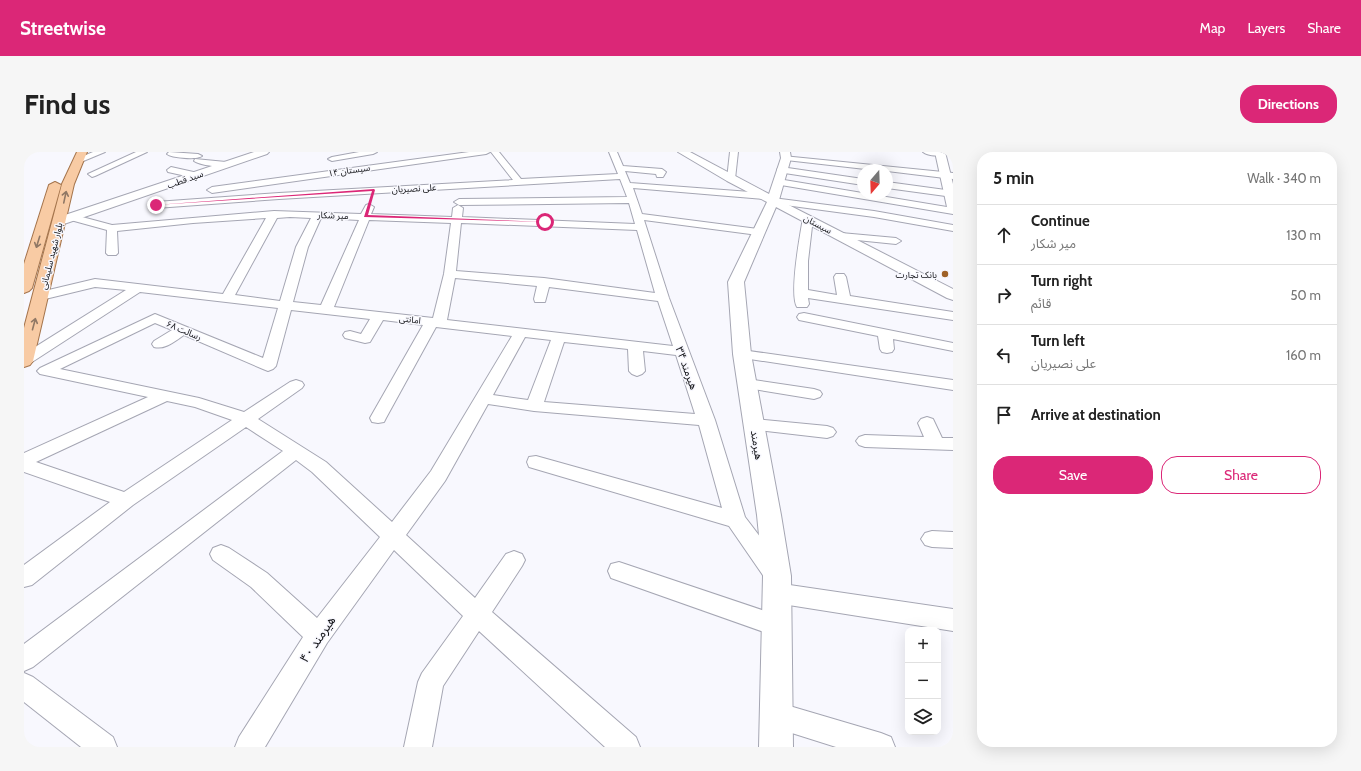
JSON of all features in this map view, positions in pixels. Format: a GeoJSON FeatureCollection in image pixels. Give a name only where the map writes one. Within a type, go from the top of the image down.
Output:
{"type":"FeatureCollection","features":[{"type":"Feature","properties":{"kind":"main road","name":"بلوار شهید سلیمانی"},"geometry":{"type":"LineString","coordinates":[[24,361],[41,296],[66,219],[68,184],[80,156]]}},
{"type":"Feature","properties":{"kind":"main road","name":"بلوار شهید سلیمانی"},"geometry":{"type":"LineString","coordinates":[[24,288],[59,173]]}},
{"type":"Feature","properties":{"kind":"street"},"geometry":{"type":"LineString","coordinates":[[80,156],[101,152]]}},
{"type":"Feature","properties":{"kind":"street"},"geometry":{"type":"LineString","coordinates":[[92,174],[143,152]]}},
{"type":"Feature","properties":{"kind":"street","name":"سید قطب"},"geometry":{"type":"LineString","coordinates":[[66,219],[264,152]]}},
{"type":"Feature","properties":{"kind":"street"},"geometry":{"type":"LineString","coordinates":[[332,160],[373,152]]}},
{"type":"Feature","properties":{"kind":"street","name":"سیستان ۱۴"},"geometry":{"type":"LineString","coordinates":[[211,190],[486,152]]}},
{"type":"Feature","properties":{"kind":"street"},"geometry":{"type":"LineString","coordinates":[[495,152],[519,182]]}},
{"type":"Feature","properties":{"kind":"street","name":"هیرمند ۳۴"},"geometry":{"type":"LineString","coordinates":[[613,152],[633,200],[662,298],[706,420],[736,520],[776,585]]}},
{"type":"Feature","properties":{"kind":"street","name":"سیستان"},"geometry":{"type":"LineString","coordinates":[[683,152],[731,179],[778,177],[808,218],[953,294]]}},
{"type":"Feature","properties":{"kind":"street"},"geometry":{"type":"LineString","coordinates":[[731,179],[734,152]]}},
{"type":"Feature","properties":{"kind":"street"},"geometry":{"type":"LineString","coordinates":[[927,152],[942,160],[950,176],[953,207]]}},
{"type":"Feature","properties":{"kind":"street"},"geometry":{"type":"LineString","coordinates":[[171,154],[198,158],[226,165]]}},
{"type":"Feature","properties":{"kind":"street"},"geometry":{"type":"LineString","coordinates":[[434,159],[441,165]]}},
{"type":"Feature","properties":{"kind":"street"},"geometry":{"type":"LineString","coordinates":[[778,177],[863,166],[950,176]]}},
{"type":"Feature","properties":{"kind":"street"},"geometry":{"type":"LineString","coordinates":[[171,170],[195,175]]}},
{"type":"Feature","properties":{"kind":"street"},"geometry":{"type":"LineString","coordinates":[[624,177],[662,172],[660,175]]}},
{"type":"Feature","properties":{"kind":"street"},"geometry":{"type":"LineString","coordinates":[[624,177],[778,177],[857,182]]}},
{"type":"Feature","properties":{"kind":"street","name":"علی نصیریان"},"geometry":{"type":"LineString","coordinates":[[156,205],[453,184],[624,177]]}},
{"type":"Feature","properties":{"kind":"street"},"geometry":{"type":"LineString","coordinates":[[778,177],[862,196],[953,211]]}},
{"type":"Feature","properties":{"kind":"street"},"geometry":{"type":"LineString","coordinates":[[778,177],[874,214],[953,228]]}},
{"type":"Feature","properties":{"kind":"street","name":"هیرمند"},"geometry":{"type":"LineString","coordinates":[[776,747],[776,585],[769,515],[742,354],[736,282],[758,232],[778,177]]}},
{"type":"Feature","properties":{"kind":"street"},"geometry":{"type":"LineString","coordinates":[[378,418],[436,322],[450,274],[457,220],[459,202],[453,184]]}},
{"type":"Feature","properties":{"kind":"street"},"geometry":{"type":"LineString","coordinates":[[893,186],[952,194]]}},
{"type":"Feature","properties":{"kind":"street"},"geometry":{"type":"LineString","coordinates":[[326,310],[366,216],[374,190]]}},
{"type":"Feature","properties":{"kind":"street"},"geometry":{"type":"LineString","coordinates":[[459,202],[633,200]]}},
{"type":"Feature","properties":{"kind":"street"},"geometry":{"type":"LineString","coordinates":[[227,298],[274,214]]}},
{"type":"Feature","properties":{"kind":"street","name":"میر شکار"},"geometry":{"type":"LineString","coordinates":[[112,228],[274,214],[457,220],[639,221],[758,232]]}},
{"type":"Feature","properties":{"kind":"street"},"geometry":{"type":"LineString","coordinates":[[286,305],[302,246],[318,215]]}},
{"type":"Feature","properties":{"kind":"street"},"geometry":{"type":"LineString","coordinates":[[808,218],[803,250],[801,293],[804,317],[798,325],[815,330]]}},
{"type":"Feature","properties":{"kind":"street"},"geometry":{"type":"LineString","coordinates":[[66,219],[112,228],[112,253]]}},
{"type":"Feature","properties":{"kind":"street"},"geometry":{"type":"LineString","coordinates":[[867,229],[873,239]]}},
{"type":"Feature","properties":{"kind":"street"},"geometry":{"type":"LineString","coordinates":[[841,236],[896,241]]}},
{"type":"Feature","properties":{"kind":"street"},"geometry":{"type":"LineString","coordinates":[[450,274],[544,282],[662,298]]}},
{"type":"Feature","properties":{"kind":"street"},"geometry":{"type":"LineString","coordinates":[[840,277],[844,300]]}},
{"type":"Feature","properties":{"kind":"street"},"geometry":{"type":"LineString","coordinates":[[540,299],[544,282]]}},
{"type":"Feature","properties":{"kind":"street","name":"امانتی"},"geometry":{"type":"LineString","coordinates":[[41,296],[95,283],[681,351]]}},
{"type":"Feature","properties":{"kind":"street"},"geometry":{"type":"LineString","coordinates":[[24,361],[138,288]]}},
{"type":"Feature","properties":{"kind":"street"},"geometry":{"type":"LineString","coordinates":[[801,293],[953,316]]}},
{"type":"Feature","properties":{"kind":"street","name":"رسالت ۶۸"},"geometry":{"type":"LineString","coordinates":[[165,396],[45,371],[156,318],[268,366],[286,305]]}},
{"type":"Feature","properties":{"kind":"street"},"geometry":{"type":"LineString","coordinates":[[350,335],[365,339],[379,316]]}},
{"type":"Feature","properties":{"kind":"street"},"geometry":{"type":"LineString","coordinates":[[804,317],[953,346]]}},
{"type":"Feature","properties":{"kind":"street"},"geometry":{"type":"LineString","coordinates":[[159,344],[183,330]]}},
{"type":"Feature","properties":{"kind":"street","name":"هیرمند ۴۰"},"geometry":{"type":"LineString","coordinates":[[249,747],[318,635],[438,476],[522,332]]}},
{"type":"Feature","properties":{"kind":"street"},"geometry":{"type":"LineString","coordinates":[[885,333],[887,349]]}},
{"type":"Feature","properties":{"kind":"street"},"geometry":{"type":"LineString","coordinates":[[534,406],[559,337]]}},
{"type":"Feature","properties":{"kind":"street"},"geometry":{"type":"LineString","coordinates":[[635,345],[637,371]]}},
{"type":"Feature","properties":{"kind":"street"},"geometry":{"type":"LineString","coordinates":[[742,354],[953,385]]}},
{"type":"Feature","properties":{"kind":"street"},"geometry":{"type":"LineString","coordinates":[[747,384],[814,394]]}},
{"type":"Feature","properties":{"kind":"street"},"geometry":{"type":"LineString","coordinates":[[24,578],[126,500],[296,385]]}},
{"type":"Feature","properties":{"kind":"street"},"geometry":{"type":"LineString","coordinates":[[24,460],[165,396],[199,403],[246,419],[319,466],[476,614],[626,747]]}},
{"type":"Feature","properties":{"kind":"street"},"geometry":{"type":"LineString","coordinates":[[483,398],[534,406],[706,420]]}},
{"type":"Feature","properties":{"kind":"street"},"geometry":{"type":"LineString","coordinates":[[927,423],[935,443]]}},
{"type":"Feature","properties":{"kind":"street"},"geometry":{"type":"LineString","coordinates":[[754,425],[827,432]]}},
{"type":"Feature","properties":{"kind":"street"},"geometry":{"type":"LineString","coordinates":[[865,441],[953,444]]}},
{"type":"Feature","properties":{"kind":"street"},"geometry":{"type":"LineString","coordinates":[[24,658],[296,451]]}},
{"type":"Feature","properties":{"kind":"street"},"geometry":{"type":"LineString","coordinates":[[536,462],[736,520]]}},
{"type":"Feature","properties":{"kind":"street"},"geometry":{"type":"LineString","coordinates":[[24,465],[126,500]]}},
{"type":"Feature","properties":{"kind":"street"},"geometry":{"type":"LineString","coordinates":[[932,539],[953,540]]}},
{"type":"Feature","properties":{"kind":"street"},"geometry":{"type":"LineString","coordinates":[[221,554],[259,580],[318,635]]}},
{"type":"Feature","properties":{"kind":"street"},"geometry":{"type":"LineString","coordinates":[[418,747],[431,682],[514,560]]}},
{"type":"Feature","properties":{"kind":"street"},"geometry":{"type":"LineString","coordinates":[[619,572],[775,625]]}},
{"type":"Feature","properties":{"kind":"street"},"geometry":{"type":"LineString","coordinates":[[776,585],[918,615],[953,620]]}},
{"type":"Feature","properties":{"kind":"street"},"geometry":{"type":"LineString","coordinates":[[24,686],[103,747]]}},
{"type":"Feature","properties":{"kind":"street"},"geometry":{"type":"LineString","coordinates":[[776,715],[881,747]]}},
{"type":"Feature","properties":{"kind":"place","name":"بانک تجارت"},"geometry":{"type":"Point","coordinates":[945,274]}},
{"type":"Feature","properties":{"kind":"route"},"geometry":{"type":"LineString","coordinates":[[156,205],[374,190],[366,216],[545,222]]}}]}
